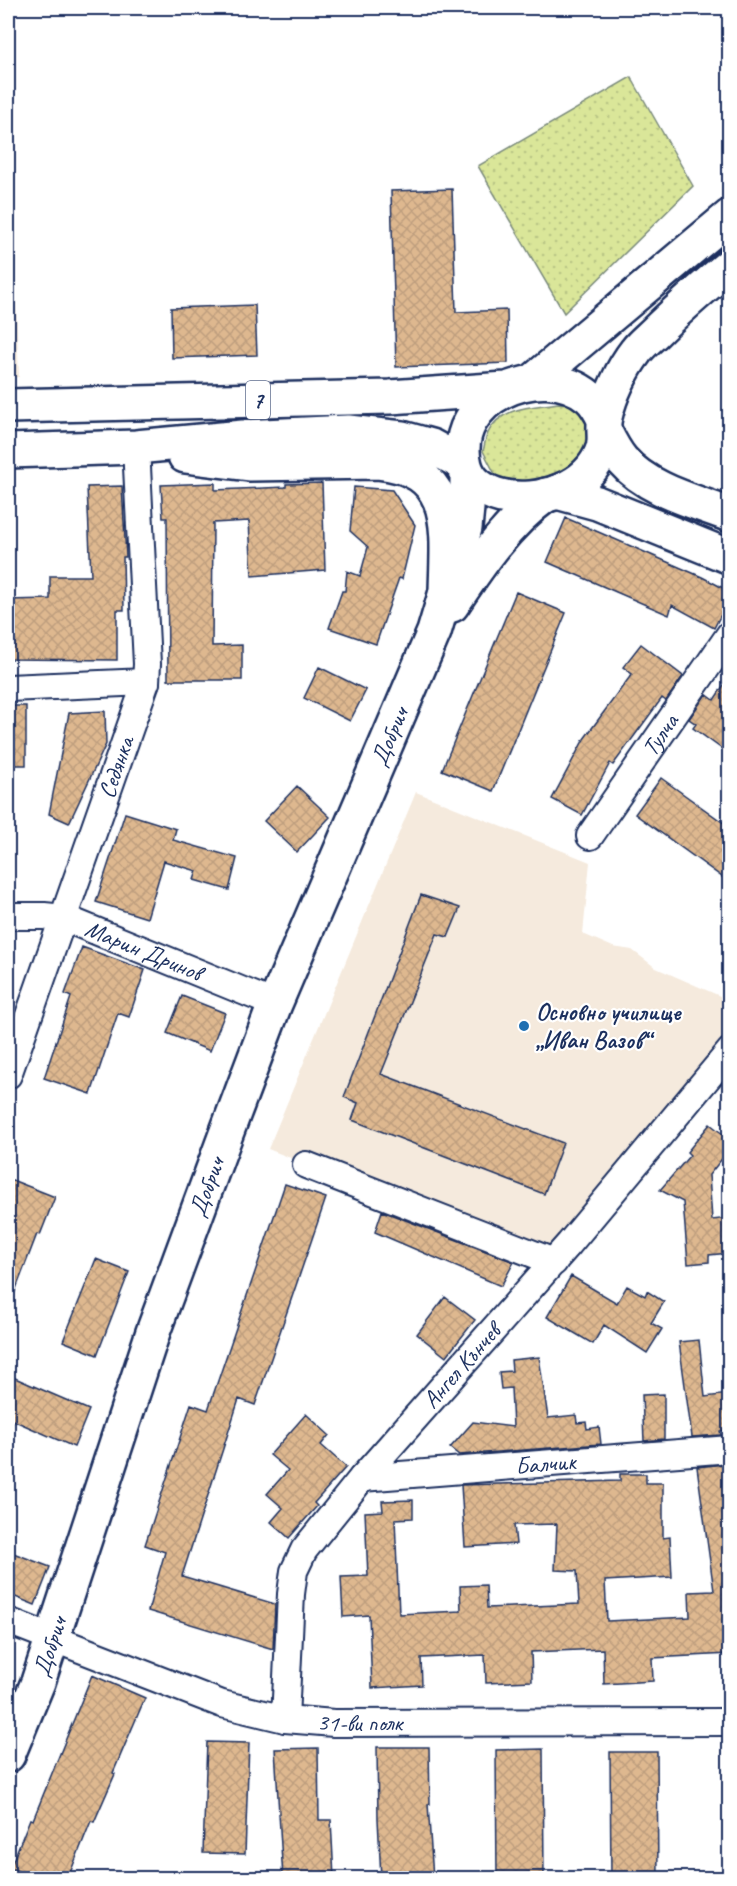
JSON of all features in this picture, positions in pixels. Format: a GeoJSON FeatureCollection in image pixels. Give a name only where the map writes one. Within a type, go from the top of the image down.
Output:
{"type":"FeatureCollection","features":[{"type":"Feature","properties":{"kind":"main road"},"geometry":{"type":"LineString","coordinates":[[466,468],[463,450],[465,432],[481,405],[492,396],[520,385],[729,216]]}},
{"type":"Feature","properties":{"kind":"main road","name":"7"},"geometry":{"type":"LineString","coordinates":[[8,451],[136,447],[243,437],[348,432],[402,438],[431,446],[466,468],[483,489],[494,494],[507,497],[552,494],[574,484],[595,464],[602,449],[605,426],[619,380],[636,351],[675,312],[729,265]]}},
{"type":"Feature","properties":{"kind":"main road","name":"7"},"geometry":{"type":"LineString","coordinates":[[8,406],[390,397],[549,381],[577,389],[589,397],[597,406],[605,426]]}},
{"type":"Feature","properties":{"kind":"main road"},"geometry":{"type":"LineString","coordinates":[[605,426],[622,461],[642,476],[672,493],[729,515]]}},
{"type":"Feature","properties":{"kind":"main road"},"geometry":{"type":"LineString","coordinates":[[136,447],[249,464],[378,462],[396,464],[411,470],[426,481],[445,509],[447,524],[446,592]]}},
{"type":"Feature","properties":{"kind":"main road","name":"Добрич"},"geometry":{"type":"LineString","coordinates":[[8,1755],[39,1682],[153,1332],[275,1004],[434,632],[465,528],[468,508],[466,468]]}},
{"type":"Feature","properties":{"kind":"main road"},"geometry":{"type":"LineString","coordinates":[[552,494],[597,503],[729,556]]}},
{"type":"Feature","properties":{"kind":"main road","name":"Добрич"},"geometry":{"type":"LineString","coordinates":[[434,632],[496,543],[529,507],[552,494]]}},
{"type":"Feature","properties":{"kind":"street","name":"Седянка"},"geometry":{"type":"LineString","coordinates":[[8,1075],[146,682],[136,447]]}},
{"type":"Feature","properties":{"kind":"street","name":"Тулча"},"geometry":{"type":"LineString","coordinates":[[590,836],[729,634]]}},
{"type":"Feature","properties":{"kind":"street"},"geometry":{"type":"LineString","coordinates":[[8,688],[146,682]]}},
{"type":"Feature","properties":{"kind":"street","name":"Марин Дринов"},"geometry":{"type":"LineString","coordinates":[[8,916],[64,918],[275,1004]]}},
{"type":"Feature","properties":{"kind":"street","name":"Ангел Кънчев"},"geometry":{"type":"LineString","coordinates":[[285,1719],[291,1594],[294,1571],[304,1550],[362,1478],[554,1262],[729,1051]]}},
{"type":"Feature","properties":{"kind":"street"},"geometry":{"type":"LineString","coordinates":[[306,1165],[554,1262]]}},
{"type":"Feature","properties":{"kind":"street","name":"Балчик"},"geometry":{"type":"LineString","coordinates":[[362,1478],[729,1449]]}},
{"type":"Feature","properties":{"kind":"street","name":"31-ви полк"},"geometry":{"type":"LineString","coordinates":[[8,1621],[222,1704],[285,1719],[334,1723],[729,1722]]}},
{"type":"Feature","properties":{"kind":"shaded area"},"geometry":{"type":"Polygon","coordinates":[[[8,104],[19,377],[8,378],[8,104]]]}},
{"type":"Feature","properties":{"kind":"shaded area","name":"Основно училище „Иван Вазов“"},"geometry":{"type":"Polygon","coordinates":[[[416,792],[590,862],[583,934],[613,947],[632,950],[656,968],[729,1000],[729,1051],[554,1262],[268,1149],[416,792]]]}},
{"type":"Feature","properties":{"kind":"green space"},"geometry":{"type":"Polygon","coordinates":[[[631,77],[693,186],[564,313],[478,166],[631,77]]]}},
{"type":"Feature","properties":{"kind":"green space"},"geometry":{"type":"Polygon","coordinates":[[[559,403],[576,405],[590,418],[593,444],[576,469],[552,484],[510,486],[496,476],[483,451],[487,435],[494,424],[501,417],[519,409],[559,403]]]}},
{"type":"Feature","properties":{"kind":"building"},"geometry":{"type":"Polygon","coordinates":[[[452,189],[456,312],[507,310],[508,363],[396,367],[391,191],[452,189]]]}},
{"type":"Feature","properties":{"kind":"building"},"geometry":{"type":"Polygon","coordinates":[[[255,305],[257,355],[172,358],[171,308],[255,305]]]}},
{"type":"Feature","properties":{"kind":"building"},"geometry":{"type":"Polygon","coordinates":[[[215,483],[215,490],[322,483],[325,570],[252,576],[249,521],[213,523],[212,646],[242,645],[242,680],[168,680],[167,518],[163,518],[161,485],[215,483]]]}},
{"type":"Feature","properties":{"kind":"building"},"geometry":{"type":"Polygon","coordinates":[[[122,486],[126,557],[123,557],[124,610],[117,610],[117,660],[8,659],[8,600],[50,599],[50,576],[91,576],[87,487],[122,486]]]}},
{"type":"Feature","properties":{"kind":"building"},"geometry":{"type":"Polygon","coordinates":[[[354,487],[392,490],[415,525],[402,579],[399,578],[376,644],[329,628],[342,591],[345,591],[347,571],[360,576],[368,547],[350,531],[354,487]]]}},
{"type":"Feature","properties":{"kind":"building"},"geometry":{"type":"Polygon","coordinates":[[[566,518],[729,591],[729,599],[714,628],[672,605],[669,615],[547,562],[566,518]]]}},
{"type":"Feature","properties":{"kind":"building"},"geometry":{"type":"Polygon","coordinates":[[[516,592],[566,613],[493,791],[442,770],[516,592]]]}},
{"type":"Feature","properties":{"kind":"building"},"geometry":{"type":"Polygon","coordinates":[[[641,644],[683,676],[666,701],[662,698],[613,765],[610,763],[582,815],[552,799],[584,739],[632,674],[623,667],[641,644]]]}},
{"type":"Feature","properties":{"kind":"building"},"geometry":{"type":"Polygon","coordinates":[[[319,667],[366,690],[350,721],[304,698],[319,667]]]}},
{"type":"Feature","properties":{"kind":"building"},"geometry":{"type":"Polygon","coordinates":[[[729,677],[729,754],[693,728],[696,724],[689,719],[706,694],[714,700],[729,677]]]}},
{"type":"Feature","properties":{"kind":"building"},"geometry":{"type":"Polygon","coordinates":[[[8,706],[26,706],[26,765],[8,765],[8,706]]]}},
{"type":"Feature","properties":{"kind":"building"},"geometry":{"type":"Polygon","coordinates":[[[105,711],[106,744],[69,823],[49,814],[69,713],[105,711]]]}},
{"type":"Feature","properties":{"kind":"building"},"geometry":{"type":"Polygon","coordinates":[[[661,778],[729,827],[729,882],[635,814],[661,778]]]}},
{"type":"Feature","properties":{"kind":"building"},"geometry":{"type":"Polygon","coordinates":[[[297,786],[330,817],[297,852],[264,821],[297,786]]]}},
{"type":"Feature","properties":{"kind":"building"},"geometry":{"type":"Polygon","coordinates":[[[125,813],[176,829],[173,840],[237,858],[229,890],[194,880],[197,871],[164,861],[147,918],[96,902],[125,813]]]}},
{"type":"Feature","properties":{"kind":"building"},"geometry":{"type":"Polygon","coordinates":[[[421,895],[460,908],[448,937],[437,934],[381,1074],[563,1143],[544,1194],[352,1120],[358,1103],[344,1097],[421,895]]]}},
{"type":"Feature","properties":{"kind":"building"},"geometry":{"type":"Polygon","coordinates":[[[82,947],[145,970],[129,1017],[118,1013],[91,1094],[44,1078],[71,997],[65,994],[82,947]]]}},
{"type":"Feature","properties":{"kind":"building"},"geometry":{"type":"Polygon","coordinates":[[[182,996],[225,1013],[210,1051],[167,1033],[182,996]]]}},
{"type":"Feature","properties":{"kind":"building"},"geometry":{"type":"Polygon","coordinates":[[[710,1124],[729,1139],[729,1150],[709,1175],[712,1220],[729,1218],[729,1253],[709,1255],[709,1262],[688,1264],[683,1202],[660,1190],[690,1155],[687,1152],[710,1124]]]}},
{"type":"Feature","properties":{"kind":"building"},"geometry":{"type":"Polygon","coordinates":[[[12,1180],[55,1197],[40,1235],[37,1234],[9,1307],[8,1192],[12,1180]]]}},
{"type":"Feature","properties":{"kind":"building"},"geometry":{"type":"Polygon","coordinates":[[[285,1184],[326,1198],[255,1405],[239,1399],[182,1576],[275,1604],[273,1649],[148,1611],[165,1552],[145,1545],[191,1404],[208,1410],[285,1184]]]}},
{"type":"Feature","properties":{"kind":"building"},"geometry":{"type":"Polygon","coordinates":[[[382,1211],[514,1262],[501,1286],[375,1232],[382,1211]]]}},
{"type":"Feature","properties":{"kind":"building"},"geometry":{"type":"Polygon","coordinates":[[[96,1259],[129,1272],[97,1355],[63,1341],[96,1259]]]}},
{"type":"Feature","properties":{"kind":"building"},"geometry":{"type":"Polygon","coordinates":[[[571,1276],[617,1303],[627,1286],[645,1296],[647,1291],[664,1302],[651,1323],[662,1329],[647,1353],[604,1325],[593,1344],[547,1317],[571,1276]]]}},
{"type":"Feature","properties":{"kind":"building"},"geometry":{"type":"Polygon","coordinates":[[[445,1297],[475,1320],[446,1357],[417,1334],[445,1297]]]}},
{"type":"Feature","properties":{"kind":"building"},"geometry":{"type":"Polygon","coordinates":[[[699,1340],[705,1397],[729,1394],[729,1429],[720,1431],[721,1435],[692,1437],[679,1342],[699,1340]]]}},
{"type":"Feature","properties":{"kind":"building"},"geometry":{"type":"Polygon","coordinates":[[[539,1357],[548,1418],[576,1415],[577,1423],[586,1422],[587,1429],[599,1427],[601,1444],[459,1455],[450,1448],[473,1422],[513,1427],[511,1388],[501,1389],[499,1372],[512,1371],[511,1360],[539,1357]]]}},
{"type":"Feature","properties":{"kind":"building"},"geometry":{"type":"Polygon","coordinates":[[[8,1375],[89,1410],[74,1447],[8,1418],[8,1375]]]}},
{"type":"Feature","properties":{"kind":"building"},"geometry":{"type":"Polygon","coordinates":[[[664,1394],[664,1439],[644,1441],[642,1395],[664,1394]]]}},
{"type":"Feature","properties":{"kind":"building"},"geometry":{"type":"Polygon","coordinates":[[[306,1414],[329,1435],[321,1445],[346,1467],[314,1503],[317,1506],[289,1538],[271,1522],[283,1508],[267,1494],[288,1470],[270,1455],[306,1414]]]}},
{"type":"Feature","properties":{"kind":"building"},"geometry":{"type":"Polygon","coordinates":[[[725,1464],[729,1497],[729,1558],[726,1559],[729,1654],[652,1658],[653,1681],[604,1684],[603,1649],[531,1652],[532,1681],[486,1683],[485,1655],[421,1658],[422,1685],[372,1688],[369,1615],[343,1617],[341,1577],[368,1576],[365,1512],[383,1511],[382,1501],[413,1500],[413,1518],[395,1519],[399,1614],[461,1611],[460,1586],[486,1585],[487,1608],[579,1604],[577,1571],[555,1570],[557,1524],[514,1525],[516,1544],[465,1547],[461,1485],[620,1481],[620,1474],[646,1474],[646,1483],[663,1483],[663,1538],[670,1537],[672,1577],[605,1581],[607,1621],[690,1617],[689,1592],[714,1591],[697,1467],[725,1464]]]}},
{"type":"Feature","properties":{"kind":"building"},"geometry":{"type":"Polygon","coordinates":[[[8,1551],[50,1567],[35,1605],[8,1594],[8,1551]]]}},
{"type":"Feature","properties":{"kind":"building"},"geometry":{"type":"Polygon","coordinates":[[[92,1675],[145,1698],[113,1773],[115,1774],[94,1822],[91,1821],[68,1878],[38,1878],[10,1868],[30,1819],[33,1820],[92,1675]]]}},
{"type":"Feature","properties":{"kind":"building"},"geometry":{"type":"Polygon","coordinates":[[[207,1742],[249,1743],[245,1854],[203,1853],[207,1742]]]}},
{"type":"Feature","properties":{"kind":"building"},"geometry":{"type":"Polygon","coordinates":[[[377,1747],[429,1747],[430,1804],[428,1804],[433,1878],[381,1878],[377,1747]]]}},
{"type":"Feature","properties":{"kind":"building"},"geometry":{"type":"Polygon","coordinates":[[[318,1748],[319,1820],[331,1820],[334,1878],[283,1878],[275,1749],[318,1748]]]}},
{"type":"Feature","properties":{"kind":"building"},"geometry":{"type":"Polygon","coordinates":[[[543,1749],[544,1878],[497,1878],[496,1750],[543,1749]]]}},
{"type":"Feature","properties":{"kind":"building"},"geometry":{"type":"Polygon","coordinates":[[[610,1752],[657,1752],[658,1878],[611,1878],[610,1752]]]}},
{"type":"Feature","properties":{"kind":"place","name":"Основно училище „Иван Вазов“"},"geometry":{"type":"Point","coordinates":[524,1026]}}]}
